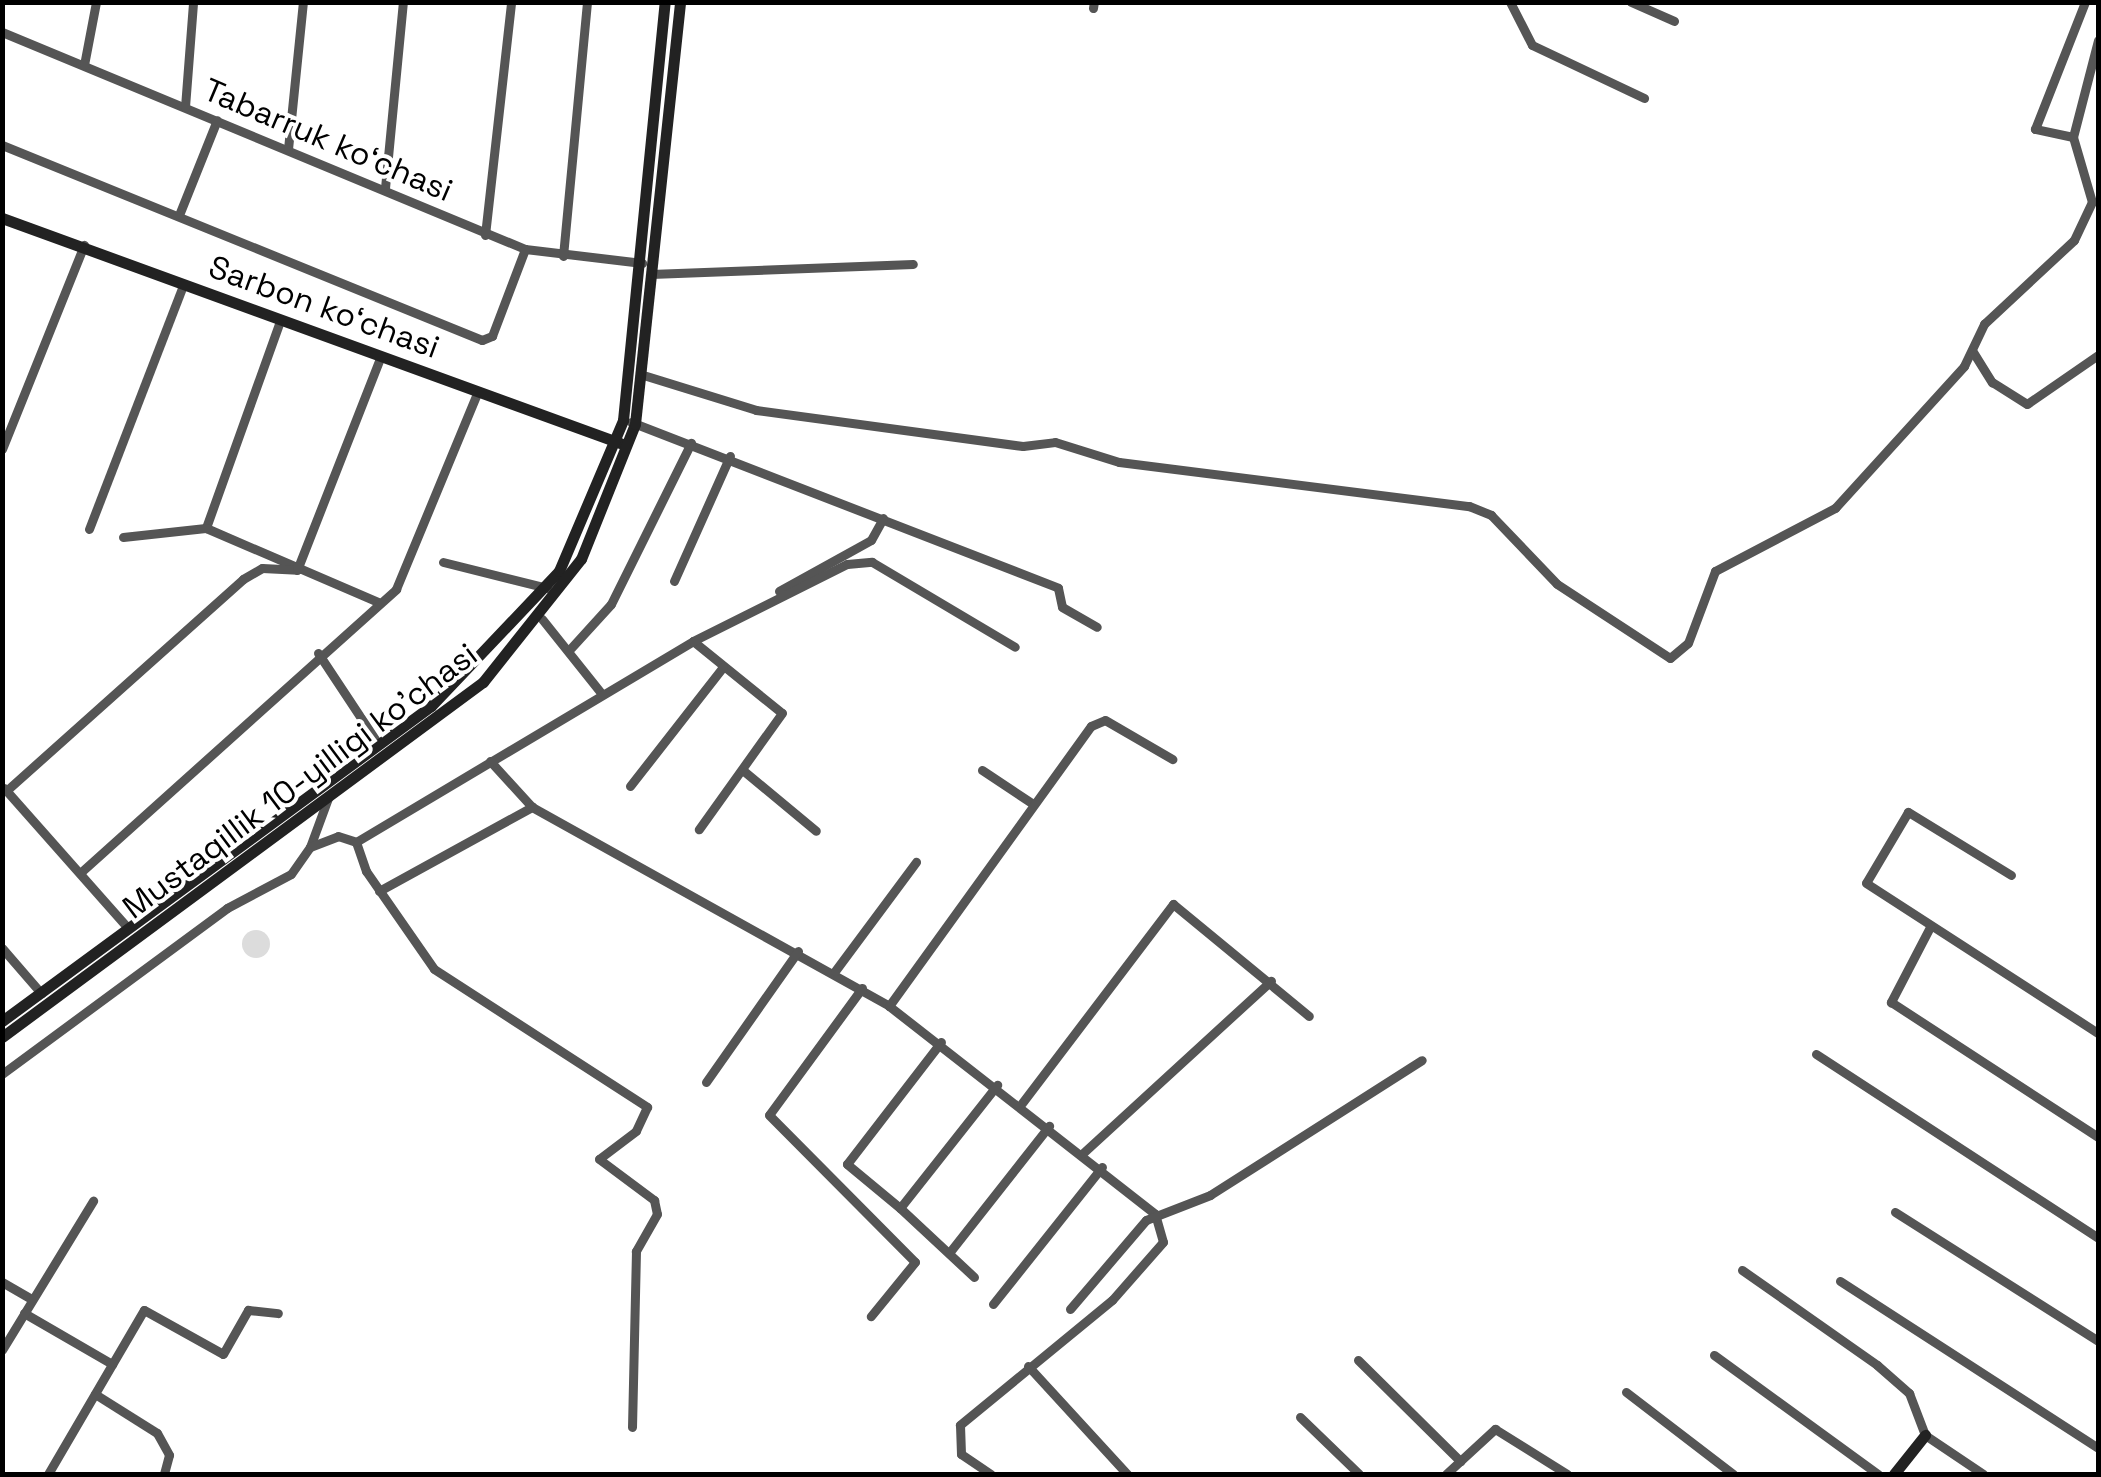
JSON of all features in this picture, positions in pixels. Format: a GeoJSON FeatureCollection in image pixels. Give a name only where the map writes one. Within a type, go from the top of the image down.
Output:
{"type":"FeatureCollection","features":[{"type":"Feature","properties":{"kind":"main road","name":"Mustaqillik 10-yilligi ko'chasi"},"geometry":{"type":"LineString","coordinates":[[629,422],[665,2]]}},
{"type":"Feature","properties":{"kind":"main road","name":"Mustaqillik 10-yilligi ko'chasi"},"geometry":{"type":"LineString","coordinates":[[2,1021],[379,745],[480,665],[553,590],[598,528],[640,374],[680,2]]}},
{"type":"Feature","properties":{"kind":"main road","name":"Sarbon koʻchasi"},"geometry":{"type":"LineString","coordinates":[[2,218],[622,444]]}},
{"type":"Feature","properties":{"kind":"main road","name":"Mustaqillik 10-yilligi ko'chasi"},"geometry":{"type":"LineString","coordinates":[[2,1037],[483,682],[542,619],[553,590]]}},
{"type":"Feature","properties":{"kind":"main road"},"geometry":{"type":"LineString","coordinates":[[1894,1474],[1926,1435]]}},
{"type":"Feature","properties":{"kind":"street"},"geometry":{"type":"LineString","coordinates":[[84,65],[96,2]]}},
{"type":"Feature","properties":{"kind":"street"},"geometry":{"type":"LineString","coordinates":[[185,108],[193,2]]}},
{"type":"Feature","properties":{"kind":"street"},"geometry":{"type":"LineString","coordinates":[[288,149],[303,2]]}},
{"type":"Feature","properties":{"kind":"street"},"geometry":{"type":"LineString","coordinates":[[385,188],[403,2]]}},
{"type":"Feature","properties":{"kind":"street"},"geometry":{"type":"LineString","coordinates":[[486,234],[511,2]]}},
{"type":"Feature","properties":{"kind":"street"},"geometry":{"type":"LineString","coordinates":[[563,256],[587,2]]}},
{"type":"Feature","properties":{"kind":"street"},"geometry":{"type":"LineString","coordinates":[[1510,2],[1532,45],[1644,98]]}},
{"type":"Feature","properties":{"kind":"street"},"geometry":{"type":"LineString","coordinates":[[1631,2],[1674,21]]}},
{"type":"Feature","properties":{"kind":"street"},"geometry":{"type":"LineString","coordinates":[[2073,138],[2035,129],[2085,2]]}},
{"type":"Feature","properties":{"kind":"street","name":"Tabarruk koʻchasi"},"geometry":{"type":"LineString","coordinates":[[2,32],[525,249],[642,263]]}},
{"type":"Feature","properties":{"kind":"street"},"geometry":{"type":"LineString","coordinates":[[640,374],[756,410],[1023,446],[1055,442],[1119,462],[1469,506],[1491,515],[1556,584],[1670,658],[1688,644],[1716,571],[1835,508],[1973,352],[1984,324],[2051,270],[2090,214],[2073,138],[2098,40]]}},
{"type":"Feature","properties":{"kind":"street"},"geometry":{"type":"LineString","coordinates":[[179,215],[217,120]]}},
{"type":"Feature","properties":{"kind":"street"},"geometry":{"type":"LineString","coordinates":[[2,157],[5,146],[482,340],[492,336],[525,249]]}},
{"type":"Feature","properties":{"kind":"street"},"geometry":{"type":"LineString","coordinates":[[2,449],[84,245]]}},
{"type":"Feature","properties":{"kind":"street"},"geometry":{"type":"LineString","coordinates":[[651,274],[914,264]]}},
{"type":"Feature","properties":{"kind":"street"},"geometry":{"type":"LineString","coordinates":[[89,529],[183,286]]}},
{"type":"Feature","properties":{"kind":"street"},"geometry":{"type":"LineString","coordinates":[[206,528],[280,321]]}},
{"type":"Feature","properties":{"kind":"street"},"geometry":{"type":"LineString","coordinates":[[1973,352],[1992,382],[2027,404],[2098,355]]}},
{"type":"Feature","properties":{"kind":"street"},"geometry":{"type":"LineString","coordinates":[[297,570],[382,356]]}},
{"type":"Feature","properties":{"kind":"street"},"geometry":{"type":"LineString","coordinates":[[80,873],[403,578],[478,391]]}},
{"type":"Feature","properties":{"kind":"street"},"geometry":{"type":"LineString","coordinates":[[629,422],[730,456],[1058,588],[1062,608],[1096,626]]}},
{"type":"Feature","properties":{"kind":"street"},"geometry":{"type":"LineString","coordinates":[[570,648],[610,604],[691,443]]}},
{"type":"Feature","properties":{"kind":"street"},"geometry":{"type":"LineString","coordinates":[[674,581],[730,456]]}},
{"type":"Feature","properties":{"kind":"street"},"geometry":{"type":"LineString","coordinates":[[715,633],[871,540],[883,518]]}},
{"type":"Feature","properties":{"kind":"street"},"geometry":{"type":"LineString","coordinates":[[123,537],[206,528],[378,602]]}},
{"type":"Feature","properties":{"kind":"street"},"geometry":{"type":"LineString","coordinates":[[356,842],[692,641],[867,560],[1016,647]]}},
{"type":"Feature","properties":{"kind":"street"},"geometry":{"type":"LineString","coordinates":[[443,562],[553,590]]}},
{"type":"Feature","properties":{"kind":"street"},"geometry":{"type":"LineString","coordinates":[[128,928],[4,789],[243,578],[262,568],[297,570]]}},
{"type":"Feature","properties":{"kind":"street"},"geometry":{"type":"LineString","coordinates":[[542,619],[570,648],[601,693]]}},
{"type":"Feature","properties":{"kind":"street"},"geometry":{"type":"LineString","coordinates":[[692,641],[782,713],[745,772],[698,829]]}},
{"type":"Feature","properties":{"kind":"street"},"geometry":{"type":"LineString","coordinates":[[318,653],[379,745]]}},
{"type":"Feature","properties":{"kind":"street"},"geometry":{"type":"LineString","coordinates":[[630,786],[723,667]]}},
{"type":"Feature","properties":{"kind":"street"},"geometry":{"type":"LineString","coordinates":[[889,1006],[1098,720],[1172,760]]}},
{"type":"Feature","properties":{"kind":"street"},"geometry":{"type":"LineString","coordinates":[[490,761],[532,807],[798,950],[889,1006],[998,1085],[1155,1214],[1163,1242],[1112,1300],[960,1426],[961,1454],[991,1474]]}},
{"type":"Feature","properties":{"kind":"street"},"geometry":{"type":"LineString","coordinates":[[982,770],[1033,804]]}},
{"type":"Feature","properties":{"kind":"street"},"geometry":{"type":"LineString","coordinates":[[745,772],[816,831]]}},
{"type":"Feature","properties":{"kind":"street"},"geometry":{"type":"LineString","coordinates":[[2,1074],[228,908],[291,874],[310,847],[328,798]]}},
{"type":"Feature","properties":{"kind":"street"},"geometry":{"type":"LineString","coordinates":[[379,892],[532,807]]}},
{"type":"Feature","properties":{"kind":"street"},"geometry":{"type":"LineString","coordinates":[[2011,875],[1908,812],[1866,884],[2098,1033]]}},
{"type":"Feature","properties":{"kind":"street"},"geometry":{"type":"LineString","coordinates":[[310,847],[338,836],[356,842],[379,892],[434,969],[647,1107],[636,1131],[599,1160],[654,1200],[657,1214],[638,1238],[632,1427]]}},
{"type":"Feature","properties":{"kind":"street"},"geometry":{"type":"LineString","coordinates":[[835,971],[916,862]]}},
{"type":"Feature","properties":{"kind":"street"},"geometry":{"type":"LineString","coordinates":[[1022,1104],[1173,904],[1309,1016]]}},
{"type":"Feature","properties":{"kind":"street"},"geometry":{"type":"LineString","coordinates":[[1930,926],[1891,1002],[2098,1137]]}},
{"type":"Feature","properties":{"kind":"street"},"geometry":{"type":"LineString","coordinates":[[2,948],[41,993]]}},
{"type":"Feature","properties":{"kind":"street"},"geometry":{"type":"LineString","coordinates":[[706,1082],[798,950]]}},
{"type":"Feature","properties":{"kind":"street"},"geometry":{"type":"LineString","coordinates":[[1083,1153],[1271,982]]}},
{"type":"Feature","properties":{"kind":"street"},"geometry":{"type":"LineString","coordinates":[[862,988],[769,1114],[915,1262],[871,1316]]}},
{"type":"Feature","properties":{"kind":"street"},"geometry":{"type":"LineString","coordinates":[[941,1042],[847,1164],[974,1277]]}},
{"type":"Feature","properties":{"kind":"street"},"geometry":{"type":"LineString","coordinates":[[1816,1054],[2098,1238]]}},
{"type":"Feature","properties":{"kind":"street"},"geometry":{"type":"LineString","coordinates":[[1070,1309],[1155,1214],[1210,1195],[1422,1060]]}},
{"type":"Feature","properties":{"kind":"street"},"geometry":{"type":"LineString","coordinates":[[900,1208],[998,1085]]}},
{"type":"Feature","properties":{"kind":"street"},"geometry":{"type":"LineString","coordinates":[[949,1253],[1049,1126]]}},
{"type":"Feature","properties":{"kind":"street"},"geometry":{"type":"LineString","coordinates":[[993,1304],[1102,1167]]}},
{"type":"Feature","properties":{"kind":"street"},"geometry":{"type":"LineString","coordinates":[[2,1350],[93,1201]]}},
{"type":"Feature","properties":{"kind":"street"},"geometry":{"type":"LineString","coordinates":[[1895,1212],[2098,1341]]}},
{"type":"Feature","properties":{"kind":"street"},"geometry":{"type":"LineString","coordinates":[[1742,1270],[1908,1392],[1926,1435],[1983,1474]]}},
{"type":"Feature","properties":{"kind":"street"},"geometry":{"type":"LineString","coordinates":[[1840,1281],[2098,1448]]}},
{"type":"Feature","properties":{"kind":"street"},"geometry":{"type":"LineString","coordinates":[[2,1282],[32,1299]]}},
{"type":"Feature","properties":{"kind":"street"},"geometry":{"type":"LineString","coordinates":[[48,1474],[144,1310],[223,1354],[250,1309],[278,1313]]}},
{"type":"Feature","properties":{"kind":"street"},"geometry":{"type":"LineString","coordinates":[[24,1312],[112,1364]]}},
{"type":"Feature","properties":{"kind":"street"},"geometry":{"type":"LineString","coordinates":[[1714,1355],[1878,1474]]}},
{"type":"Feature","properties":{"kind":"street"},"geometry":{"type":"LineString","coordinates":[[1358,1360],[1460,1461]]}},
{"type":"Feature","properties":{"kind":"street"},"geometry":{"type":"LineString","coordinates":[[1028,1366],[1127,1474]]}},
{"type":"Feature","properties":{"kind":"street"},"geometry":{"type":"LineString","coordinates":[[1626,1392],[1733,1474]]}},
{"type":"Feature","properties":{"kind":"street"},"geometry":{"type":"LineString","coordinates":[[95,1394],[162,1438],[164,1474]]}},
{"type":"Feature","properties":{"kind":"street"},"geometry":{"type":"LineString","coordinates":[[1300,1417],[1359,1474]]}},
{"type":"Feature","properties":{"kind":"street"},"geometry":{"type":"LineString","coordinates":[[1446,1474],[1495,1429],[1567,1474]]}},
{"type":"Feature","properties":{"kind":"shaded area"},"geometry":{"type":"Polygon","coordinates":[[[256,930],[266,934],[270,944],[266,954],[256,958],[246,954],[242,944],[246,934],[256,930]]]}}]}
